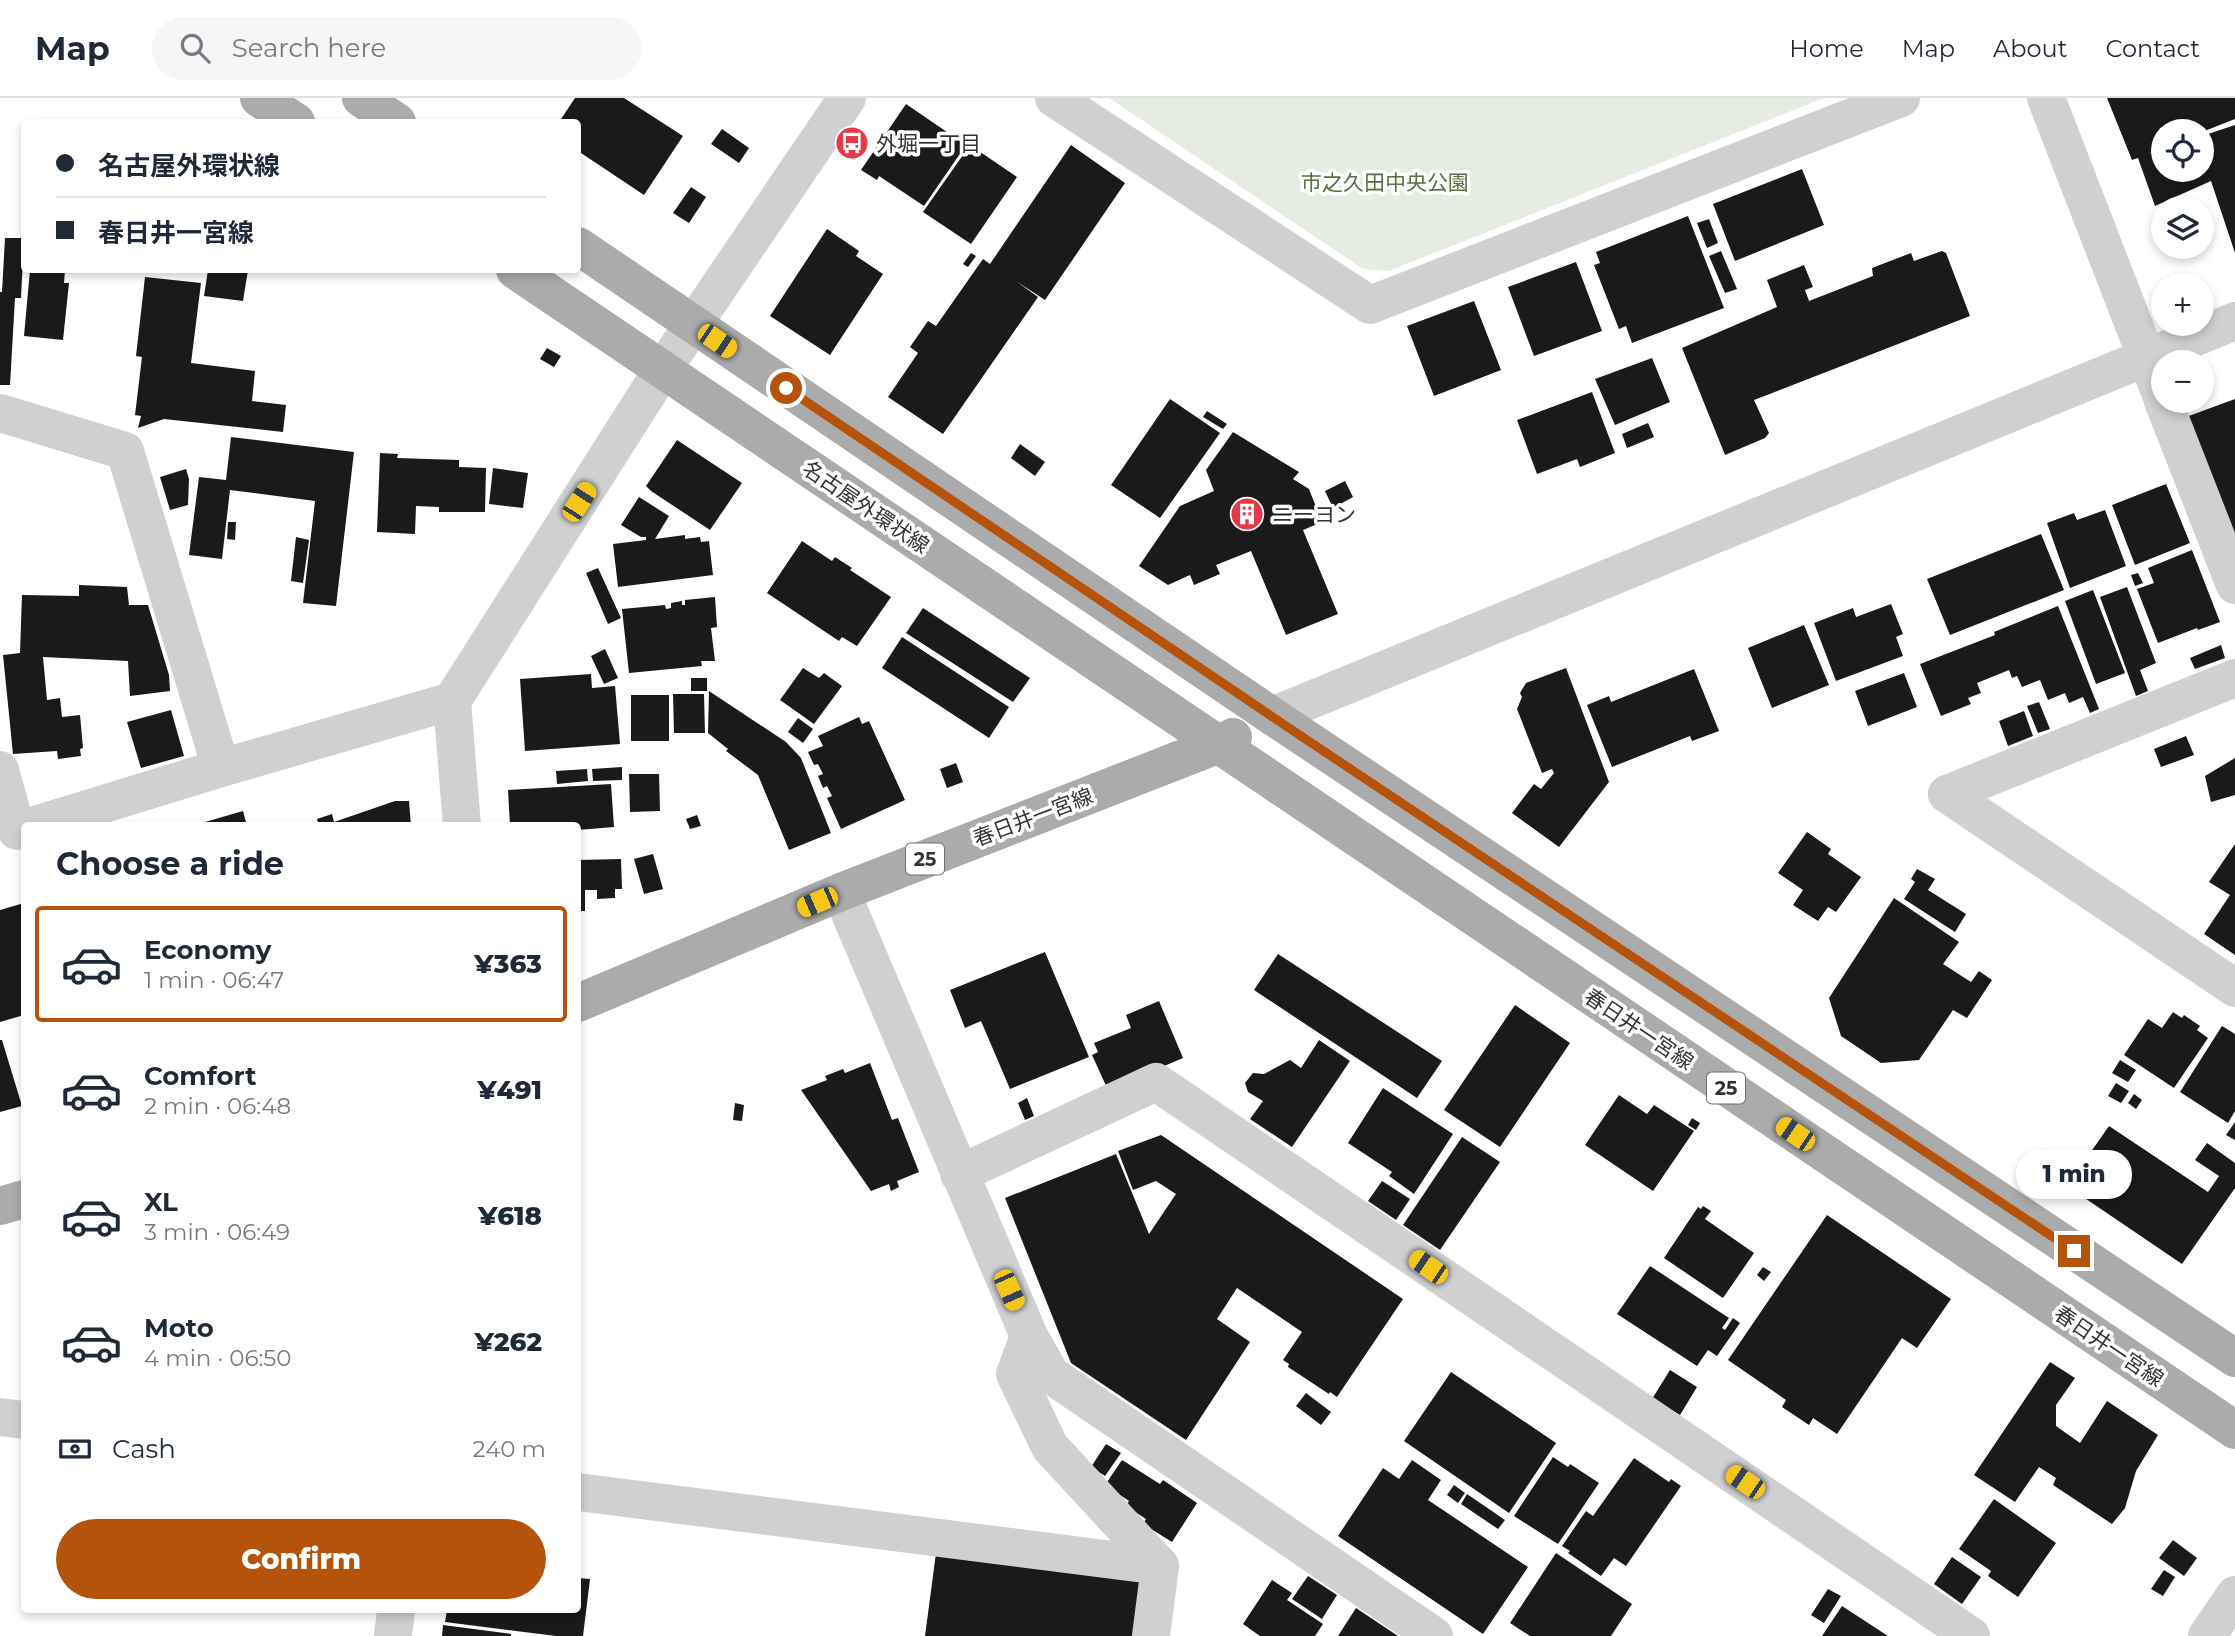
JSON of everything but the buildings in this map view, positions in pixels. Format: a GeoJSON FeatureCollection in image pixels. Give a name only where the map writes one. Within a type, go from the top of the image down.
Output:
{"type":"FeatureCollection","features":[{"type":"Feature","properties":{"kind":"main road"},"geometry":{"type":"LineString","coordinates":[[260,98],[292,119]]}},
{"type":"Feature","properties":{"kind":"main road"},"geometry":{"type":"LineString","coordinates":[[361,98],[392,119]]}},
{"type":"Feature","properties":{"kind":"main road"},"geometry":{"type":"LineString","coordinates":[[581,248],[1272,716],[2235,1358]]}},
{"type":"Feature","properties":{"kind":"main road","name":"名古屋外環状線"},"geometry":{"type":"LineString","coordinates":[[519,273],[1217,745]]}},
{"type":"Feature","properties":{"kind":"main road","name":"春日井一宮線"},"geometry":{"type":"LineString","coordinates":[[581,1002],[841,892],[1217,745],[1272,716]]}},
{"type":"Feature","properties":{"kind":"main road","name":"春日井一宮線"},"geometry":{"type":"LineString","coordinates":[[1217,745],[2235,1430]]}},
{"type":"Feature","properties":{"kind":"main road"},"geometry":{"type":"LineString","coordinates":[[0,1206],[21,1200]]}},
{"type":"Feature","properties":{"kind":"street"},"geometry":{"type":"LineString","coordinates":[[462,822],[452,701],[663,369],[847,98]]}},
{"type":"Feature","properties":{"kind":"street"},"geometry":{"type":"LineString","coordinates":[[1054,98],[1370,305],[1901,98]]}},
{"type":"Feature","properties":{"kind":"street"},"geometry":{"type":"LineString","coordinates":[[2046,98],[2151,369]]}},
{"type":"Feature","properties":{"kind":"street"},"geometry":{"type":"LineString","coordinates":[[1272,716],[2235,321]]}},
{"type":"Feature","properties":{"kind":"street"},"geometry":{"type":"LineString","coordinates":[[0,413],[125,451],[221,768]]}},
{"type":"Feature","properties":{"kind":"street"},"geometry":{"type":"LineString","coordinates":[[2168,413],[2235,585]]}},
{"type":"Feature","properties":{"kind":"street"},"geometry":{"type":"LineString","coordinates":[[2235,678],[1947,794],[2235,988]]}},
{"type":"Feature","properties":{"kind":"street"},"geometry":{"type":"LineString","coordinates":[[45,822],[452,701]]}},
{"type":"Feature","properties":{"kind":"street"},"geometry":{"type":"LineString","coordinates":[[0,770],[19,830]]}},
{"type":"Feature","properties":{"kind":"street"},"geometry":{"type":"LineString","coordinates":[[841,892],[1029,1336],[1051,1375],[1434,1636]]}},
{"type":"Feature","properties":{"kind":"street"},"geometry":{"type":"LineString","coordinates":[[959,1174],[1156,1082],[1971,1636]]}},
{"type":"Feature","properties":{"kind":"street"},"geometry":{"type":"LineString","coordinates":[[1029,1336],[1015,1374],[1049,1447],[1160,1566]]}},
{"type":"Feature","properties":{"kind":"street"},"geometry":{"type":"LineString","coordinates":[[0,1417],[21,1420]]}},
{"type":"Feature","properties":{"kind":"street"},"geometry":{"type":"LineString","coordinates":[[581,1492],[1160,1566]]}},
{"type":"Feature","properties":{"kind":"street"},"geometry":{"type":"LineString","coordinates":[[1151,1636],[1160,1566]]}},
{"type":"Feature","properties":{"kind":"street"},"geometry":{"type":"LineString","coordinates":[[2207,1636],[2235,1595]]}},
{"type":"Feature","properties":{"kind":"street"},"geometry":{"type":"LineString","coordinates":[[393,1636],[396,1613]]}},
{"type":"Feature","properties":{"kind":"green space","name":"市之久田中央公園"},"geometry":{"type":"Polygon","coordinates":[[[1109,98],[1824,98],[1389,271],[1363,269],[1109,98]]]}},
{"type":"Feature","properties":{"kind":"place","name":"外堀一丁目"},"geometry":{"type":"Point","coordinates":[852,143]}},
{"type":"Feature","properties":{"kind":"place","name":"ニーヨン"},"geometry":{"type":"Point","coordinates":[1247,514]}},
{"type":"Feature","properties":{"kind":"route"},"geometry":{"type":"LineString","coordinates":[[786,388],[1295,732],[2074,1251]]}}]}
